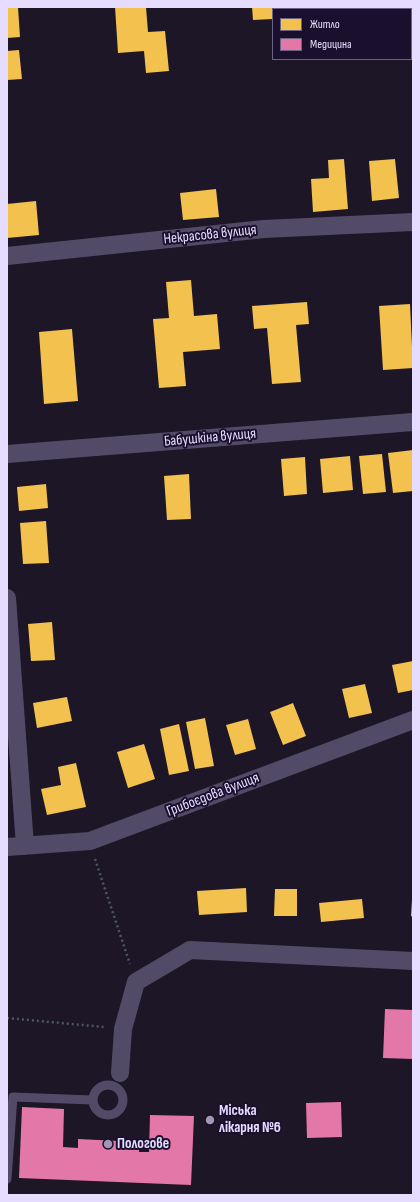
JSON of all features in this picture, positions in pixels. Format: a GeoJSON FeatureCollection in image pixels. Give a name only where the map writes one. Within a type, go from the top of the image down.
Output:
{"type":"FeatureCollection","features":[{"type":"Feature","properties":{"kind":"street","name":"Некрасова вулиця"},"geometry":{"type":"LineString","coordinates":[[7,256],[264,229],[413,222]]}},
{"type":"Feature","properties":{"kind":"street","name":"Бабушкіна вулиця"},"geometry":{"type":"LineString","coordinates":[[7,454],[413,422]]}},
{"type":"Feature","properties":{"kind":"street"},"geometry":{"type":"LineString","coordinates":[[7,598],[16,846]]}},
{"type":"Feature","properties":{"kind":"street","name":"Грибоєдова вулиця"},"geometry":{"type":"LineString","coordinates":[[16,846],[90,841],[413,720]]}},
{"type":"Feature","properties":{"kind":"street"},"geometry":{"type":"LineString","coordinates":[[117,1080],[123,1028],[136,982],[190,950],[413,961]]}},
{"type":"Feature","properties":{"kind":"lane"},"geometry":{"type":"LineString","coordinates":[[117,1080],[123,1101],[122,1106],[114,1114],[104,1115],[100,1113],[93,1105],[92,1100],[93,1095],[99,1087],[117,1080]]}},
{"type":"Feature","properties":{"kind":"lane"},"geometry":{"type":"LineString","coordinates":[[7,1179],[12,1097],[92,1100]]}},
{"type":"Feature","properties":{"kind":"path"},"geometry":{"type":"LineString","coordinates":[[90,841],[136,982]]}},
{"type":"Feature","properties":{"kind":"path"},"geometry":{"type":"LineString","coordinates":[[7,1018],[123,1028]]}},
{"type":"Feature","properties":{"kind":"building: Житло"},"geometry":{"type":"Polygon","coordinates":[[[7,7],[18,7],[20,37],[7,38],[7,7]]]}},
{"type":"Feature","properties":{"kind":"building: Житло"},"geometry":{"type":"Polygon","coordinates":[[[115,7],[146,7],[148,32],[165,31],[169,71],[146,73],[144,51],[118,53],[115,7]]]}},
{"type":"Feature","properties":{"kind":"building: Житло"},"geometry":{"type":"Polygon","coordinates":[[[252,7],[290,8],[272,8],[272,19],[253,20],[252,7]]]}},
{"type":"Feature","properties":{"kind":"building: Житло"},"geometry":{"type":"Polygon","coordinates":[[[342,7],[359,7],[359,8],[342,7]]]}},
{"type":"Feature","properties":{"kind":"building: Житло"},"geometry":{"type":"Polygon","coordinates":[[[19,50],[22,79],[7,80],[7,51],[19,50]]]}},
{"type":"Feature","properties":{"kind":"building: Житло"},"geometry":{"type":"Polygon","coordinates":[[[344,159],[348,209],[313,212],[311,179],[329,178],[328,160],[344,159]]]}},
{"type":"Feature","properties":{"kind":"building: Житло"},"geometry":{"type":"Polygon","coordinates":[[[395,159],[399,198],[372,201],[369,161],[395,159]]]}},
{"type":"Feature","properties":{"kind":"building: Житло"},"geometry":{"type":"Polygon","coordinates":[[[216,189],[219,217],[183,220],[180,193],[216,189]]]}},
{"type":"Feature","properties":{"kind":"building: Житло"},"geometry":{"type":"Polygon","coordinates":[[[36,201],[39,235],[7,238],[7,204],[36,201]]]}},
{"type":"Feature","properties":{"kind":"building: Житло"},"geometry":{"type":"Polygon","coordinates":[[[191,280],[194,316],[217,314],[220,349],[183,352],[186,386],[159,388],[153,319],[169,318],[166,282],[191,280]]]}},
{"type":"Feature","properties":{"kind":"building: Житло"},"geometry":{"type":"Polygon","coordinates":[[[307,302],[309,324],[296,325],[301,382],[272,384],[267,328],[254,329],[252,306],[307,302]]]}},
{"type":"Feature","properties":{"kind":"building: Житло"},"geometry":{"type":"Polygon","coordinates":[[[410,304],[413,368],[383,370],[379,306],[410,304]]]}},
{"type":"Feature","properties":{"kind":"building: Житло"},"geometry":{"type":"Polygon","coordinates":[[[72,329],[78,401],[44,404],[39,332],[72,329]]]}},
{"type":"Feature","properties":{"kind":"building: Житло"},"geometry":{"type":"Polygon","coordinates":[[[413,450],[413,491],[393,493],[388,453],[413,450]]]}},
{"type":"Feature","properties":{"kind":"building: Житло"},"geometry":{"type":"Polygon","coordinates":[[[382,454],[386,492],[363,494],[359,456],[382,454]]]}},
{"type":"Feature","properties":{"kind":"building: Житло"},"geometry":{"type":"Polygon","coordinates":[[[350,456],[353,490],[323,493],[320,459],[350,456]]]}},
{"type":"Feature","properties":{"kind":"building: Житло"},"geometry":{"type":"Polygon","coordinates":[[[305,457],[307,494],[284,496],[281,459],[305,457]]]}},
{"type":"Feature","properties":{"kind":"building: Житло"},"geometry":{"type":"Polygon","coordinates":[[[189,474],[191,519],[167,520],[164,476],[189,474]]]}},
{"type":"Feature","properties":{"kind":"building: Житло"},"geometry":{"type":"Polygon","coordinates":[[[46,484],[48,508],[19,511],[17,487],[46,484]]]}},
{"type":"Feature","properties":{"kind":"building: Житло"},"geometry":{"type":"Polygon","coordinates":[[[46,521],[49,563],[23,564],[20,523],[46,521]]]}},
{"type":"Feature","properties":{"kind":"building: Житло"},"geometry":{"type":"Polygon","coordinates":[[[52,622],[55,660],[31,661],[28,624],[52,622]]]}},
{"type":"Feature","properties":{"kind":"building: Житло"},"geometry":{"type":"Polygon","coordinates":[[[413,661],[413,690],[398,693],[392,665],[413,661]]]}},
{"type":"Feature","properties":{"kind":"building: Житло"},"geometry":{"type":"Polygon","coordinates":[[[365,684],[372,713],[349,718],[342,689],[365,684]]]}},
{"type":"Feature","properties":{"kind":"building: Житло"},"geometry":{"type":"Polygon","coordinates":[[[67,697],[72,721],[37,728],[33,703],[67,697]]]}},
{"type":"Feature","properties":{"kind":"building: Житло"},"geometry":{"type":"Polygon","coordinates":[[[293,703],[306,736],[283,745],[270,712],[293,703]]]}},
{"type":"Feature","properties":{"kind":"building: Житло"},"geometry":{"type":"Polygon","coordinates":[[[205,718],[214,766],[195,769],[186,722],[205,718]]]}},
{"type":"Feature","properties":{"kind":"building: Житло"},"geometry":{"type":"Polygon","coordinates":[[[248,719],[256,749],[235,755],[226,725],[248,719]]]}},
{"type":"Feature","properties":{"kind":"building: Житло"},"geometry":{"type":"Polygon","coordinates":[[[179,724],[189,771],[169,775],[160,729],[179,724]]]}},
{"type":"Feature","properties":{"kind":"building: Житло"},"geometry":{"type":"Polygon","coordinates":[[[144,744],[155,779],[128,788],[117,752],[144,744]]]}},
{"type":"Feature","properties":{"kind":"building: Житло"},"geometry":{"type":"Polygon","coordinates":[[[76,763],[86,807],[47,815],[41,789],[61,785],[58,767],[76,763]]]}},
{"type":"Feature","properties":{"kind":"building: Житло"},"geometry":{"type":"Polygon","coordinates":[[[246,888],[247,912],[199,915],[197,891],[246,888]]]}},
{"type":"Feature","properties":{"kind":"building: Житло"},"geometry":{"type":"Polygon","coordinates":[[[275,889],[297,889],[297,916],[274,916],[275,889]]]}},
{"type":"Feature","properties":{"kind":"building: Житло"},"geometry":{"type":"Polygon","coordinates":[[[362,899],[364,918],[321,922],[319,903],[362,899]]]}},
{"type":"Feature","properties":{"kind":"building: Житло"},"geometry":{"type":"Polygon","coordinates":[[[413,900],[413,917],[411,916],[413,900]]]}},
{"type":"Feature","properties":{"kind":"building: Медицина"},"geometry":{"type":"Polygon","coordinates":[[[385,1009],[413,1010],[413,1059],[383,1058],[385,1009]]]}},
{"type":"Feature","properties":{"kind":"building: Медицина"},"geometry":{"type":"Polygon","coordinates":[[[341,1102],[342,1137],[307,1138],[306,1103],[341,1102]]]}},
{"type":"Feature","properties":{"kind":"building: Медицина","name":"Пологове"},"geometry":{"type":"Polygon","coordinates":[[[22,1107],[64,1109],[63,1147],[78,1148],[78,1139],[139,1142],[139,1152],[149,1152],[150,1115],[194,1116],[191,1185],[19,1178],[22,1107]]]}},
{"type":"Feature","properties":{"kind":"place","name":"Міська лікарня №6"},"geometry":{"type":"Point","coordinates":[210,1120]}},
{"type":"Feature","properties":{"kind":"place","name":"Пологове"},"geometry":{"type":"Point","coordinates":[108,1144]}}]}
